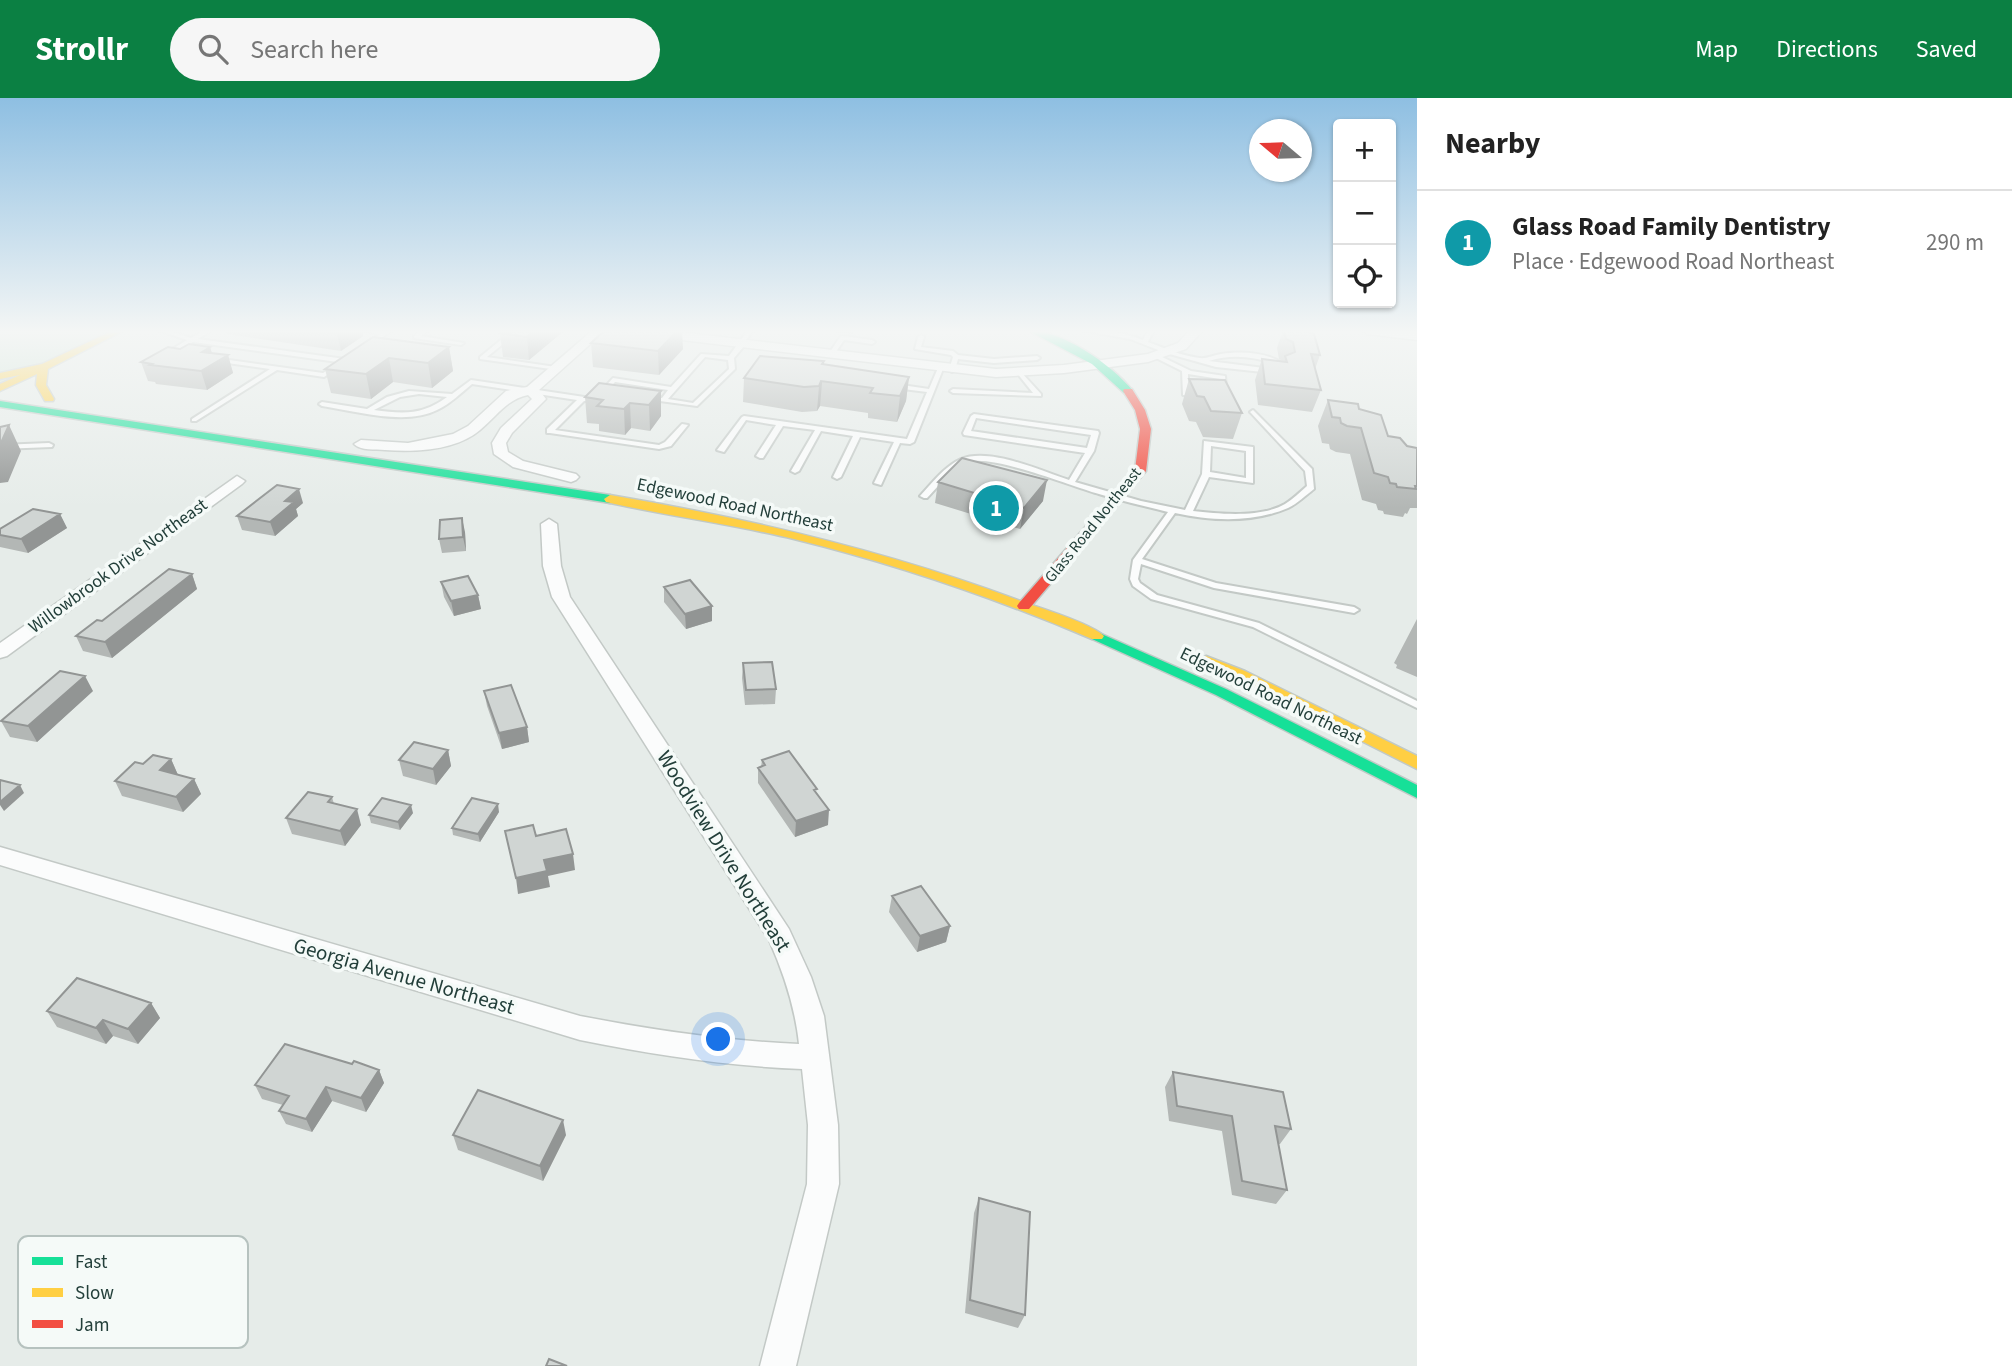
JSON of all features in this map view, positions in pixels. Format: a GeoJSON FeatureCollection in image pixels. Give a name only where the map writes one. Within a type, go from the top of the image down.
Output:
{"type":"FeatureCollection","features":[{"type":"Feature","properties":{"kind":"main road"},"geometry":{"type":"LineString","coordinates":[[0,413],[47,405],[42,389]]}},
{"type":"Feature","properties":{"kind":"main road","name":"Glass Road Northeast"},"geometry":{"type":"LineString","coordinates":[[1024,606],[1032,589],[1119,497],[1140,471],[1149,452],[1149,431],[1142,410],[1126,389]]}},
{"type":"Feature","properties":{"kind":"main road","name":"Edgewood Road Northeast"},"geometry":{"type":"LineString","coordinates":[[0,390],[47,405],[711,517],[881,558],[1024,606],[1114,642],[1218,689],[1417,792]]}},
{"type":"Feature","properties":{"kind":"main road","name":"Edgewood Road Northeast"},"geometry":{"type":"LineString","coordinates":[[0,404],[47,405],[194,420],[710,500]]}},
{"type":"Feature","properties":{"kind":"main road","name":"Edgewood Road Northeast"},"geometry":{"type":"LineString","coordinates":[[770,513],[805,521]]}},
{"type":"Feature","properties":{"kind":"main road","name":"Edgewood Road Northeast"},"geometry":{"type":"LineString","coordinates":[[843,531],[870,538]]}},
{"type":"Feature","properties":{"kind":"main road"},"geometry":{"type":"LineString","coordinates":[[1032,589],[1057,599]]}},
{"type":"Feature","properties":{"kind":"main road","name":"Edgewood Road Northeast"},"geometry":{"type":"LineString","coordinates":[[1189,652],[1240,674],[1417,763]]}},
{"type":"Feature","properties":{"kind":"street"},"geometry":{"type":"LineString","coordinates":[[361,444],[408,447],[458,438],[473,429],[511,394],[531,390],[539,399],[506,431],[499,443],[501,454],[518,464],[571,477]]}},
{"type":"Feature","properties":{"kind":"street","name":"Willowbrook Drive Northeast"},"geometry":{"type":"LineString","coordinates":[[0,652],[237,481]]}},
{"type":"Feature","properties":{"kind":"street","name":"Woodview Drive Northeast"},"geometry":{"type":"LineString","coordinates":[[548,524],[552,566],[561,597],[780,936],[810,1016],[823,1125],[823,1184],[778,1366]]}},
{"type":"Feature","properties":{"kind":"street","name":"Georgia Avenue Northeast"},"geometry":{"type":"LineString","coordinates":[[0,856],[580,1028],[672,1046],[743,1054],[816,1057]]}},
{"type":"Feature","properties":{"kind":"lane"},"geometry":{"type":"LineString","coordinates":[[194,420],[243,389]]}},
{"type":"Feature","properties":{"kind":"lane"},"geometry":{"type":"LineString","coordinates":[[322,404],[403,415],[429,413],[462,389]]}},
{"type":"Feature","properties":{"kind":"lane"},"geometry":{"type":"LineString","coordinates":[[525,389],[593,400],[604,389]]}},
{"type":"Feature","properties":{"kind":"lane"},"geometry":{"type":"LineString","coordinates":[[663,401],[673,389]]}},
{"type":"Feature","properties":{"kind":"lane"},"geometry":{"type":"LineString","coordinates":[[638,397],[695,405],[711,389]]}},
{"type":"Feature","properties":{"kind":"lane"},"geometry":{"type":"LineString","coordinates":[[721,450],[744,418],[910,442],[931,391],[918,389]]}},
{"type":"Feature","properties":{"kind":"lane"},"geometry":{"type":"LineString","coordinates":[[953,391],[1039,394],[1035,389]]}},
{"type":"Feature","properties":{"kind":"lane"},"geometry":{"type":"LineString","coordinates":[[1185,389],[1185,394],[1224,399],[1224,389]]}},
{"type":"Feature","properties":{"kind":"lane"},"geometry":{"type":"LineString","coordinates":[[368,411],[396,394],[414,391],[454,396]]}},
{"type":"Feature","properties":{"kind":"lane"},"geometry":{"type":"LineString","coordinates":[[601,392],[614,394]]}},
{"type":"Feature","properties":{"kind":"lane"},"geometry":{"type":"LineString","coordinates":[[583,398],[550,431],[659,447],[668,444],[684,425]]}},
{"type":"Feature","properties":{"kind":"lane"},"geometry":{"type":"LineString","coordinates":[[924,496],[955,465],[972,458],[1013,465],[1119,497],[1188,513],[1240,518],[1275,512],[1300,502],[1311,487],[1309,471],[1252,412]]}},
{"type":"Feature","properties":{"kind":"lane"},"geometry":{"type":"LineString","coordinates":[[1071,482],[1090,451],[1095,433],[974,416],[967,433],[1090,451]]}},
{"type":"Feature","properties":{"kind":"lane"},"geometry":{"type":"LineString","coordinates":[[760,456],[781,423]]}},
{"type":"Feature","properties":{"kind":"lane"},"geometry":{"type":"LineString","coordinates":[[795,471],[819,429]]}},
{"type":"Feature","properties":{"kind":"lane"},"geometry":{"type":"LineString","coordinates":[[837,477],[858,434]]}},
{"type":"Feature","properties":{"kind":"lane"},"geometry":{"type":"LineString","coordinates":[[878,484],[898,440]]}},
{"type":"Feature","properties":{"kind":"lane"},"geometry":{"type":"LineString","coordinates":[[1188,513],[1206,474],[1207,443],[1250,449],[1250,481],[1206,474]]}},
{"type":"Feature","properties":{"kind":"lane"},"geometry":{"type":"LineString","coordinates":[[0,447],[49,446]]}},
{"type":"Feature","properties":{"kind":"lane"},"geometry":{"type":"LineString","coordinates":[[1173,510],[1137,560],[1134,579],[1136,584],[1154,597],[1256,625],[1417,705]]}},
{"type":"Feature","properties":{"kind":"lane"},"geometry":{"type":"LineString","coordinates":[[1137,560],[1224,587],[1354,610]]}},
{"type":"Feature","properties":{"kind":"building"},"geometry":{"type":"Polygon","coordinates":[[[593,389],[661,391],[649,405],[630,403],[624,409],[597,406],[603,400],[585,397],[593,389]]]}},
{"type":"Feature","properties":{"kind":"building"},"geometry":{"type":"Polygon","coordinates":[[[872,389],[903,389],[900,396],[870,393],[872,389]]]}},
{"type":"Feature","properties":{"kind":"building"},"geometry":{"type":"Polygon","coordinates":[[[1194,389],[1230,389],[1242,413],[1211,411],[1204,397],[1197,396],[1194,389]]]}},
{"type":"Feature","properties":{"kind":"building"},"geometry":{"type":"Polygon","coordinates":[[[1328,400],[1358,404],[1359,409],[1381,415],[1388,436],[1400,438],[1407,446],[1417,448],[1416,489],[1397,487],[1396,484],[1390,483],[1388,477],[1374,473],[1361,428],[1347,426],[1341,423],[1340,418],[1332,417],[1328,400]]]}},
{"type":"Feature","properties":{"kind":"building"},"geometry":{"type":"Polygon","coordinates":[[[9,425],[0,445],[0,427],[9,425]]]}},
{"type":"Feature","properties":{"kind":"building"},"geometry":{"type":"Polygon","coordinates":[[[962,458],[1047,480],[1024,508],[938,482],[962,458]]]}},
{"type":"Feature","properties":{"kind":"building"},"geometry":{"type":"Polygon","coordinates":[[[277,485],[299,489],[285,501],[294,502],[270,522],[237,516],[277,485]]]}},
{"type":"Feature","properties":{"kind":"building"},"geometry":{"type":"Polygon","coordinates":[[[33,509],[60,514],[21,539],[0,535],[0,529],[33,509]]]}},
{"type":"Feature","properties":{"kind":"building"},"geometry":{"type":"Polygon","coordinates":[[[462,518],[463,537],[439,539],[440,520],[462,518]]]}},
{"type":"Feature","properties":{"kind":"building"},"geometry":{"type":"Polygon","coordinates":[[[169,569],[192,574],[105,642],[76,636],[97,620],[102,621],[169,569]]]}},
{"type":"Feature","properties":{"kind":"building"},"geometry":{"type":"Polygon","coordinates":[[[468,576],[478,595],[451,601],[441,582],[468,576]]]}},
{"type":"Feature","properties":{"kind":"building"},"geometry":{"type":"Polygon","coordinates":[[[690,580],[712,606],[685,614],[664,587],[690,580]]]}},
{"type":"Feature","properties":{"kind":"building"},"geometry":{"type":"Polygon","coordinates":[[[772,662],[776,689],[746,690],[743,663],[772,662]]]}},
{"type":"Feature","properties":{"kind":"building"},"geometry":{"type":"Polygon","coordinates":[[[60,671],[85,676],[28,726],[1,721],[60,671]]]}},
{"type":"Feature","properties":{"kind":"building"},"geometry":{"type":"Polygon","coordinates":[[[511,685],[527,727],[499,733],[484,691],[511,685]]]}},
{"type":"Feature","properties":{"kind":"building"},"geometry":{"type":"Polygon","coordinates":[[[414,742],[448,750],[433,769],[399,760],[414,742]]]}},
{"type":"Feature","properties":{"kind":"building"},"geometry":{"type":"Polygon","coordinates":[[[789,751],[829,810],[796,821],[758,768],[765,765],[762,760],[789,751]]]}},
{"type":"Feature","properties":{"kind":"building"},"geometry":{"type":"Polygon","coordinates":[[[153,755],[171,759],[160,770],[194,779],[176,797],[115,781],[135,762],[143,764],[153,755]]]}},
{"type":"Feature","properties":{"kind":"building"},"geometry":{"type":"Polygon","coordinates":[[[0,780],[20,785],[0,802],[0,780]]]}},
{"type":"Feature","properties":{"kind":"building"},"geometry":{"type":"Polygon","coordinates":[[[308,792],[332,797],[328,802],[357,809],[340,831],[286,818],[308,792]]]}},
{"type":"Feature","properties":{"kind":"building"},"geometry":{"type":"Polygon","coordinates":[[[382,798],[411,805],[398,822],[369,815],[382,798]]]}},
{"type":"Feature","properties":{"kind":"building"},"geometry":{"type":"Polygon","coordinates":[[[472,798],[498,804],[478,834],[452,828],[472,798]]]}},
{"type":"Feature","properties":{"kind":"building"},"geometry":{"type":"Polygon","coordinates":[[[533,825],[536,836],[566,829],[573,854],[544,860],[547,871],[516,878],[505,831],[533,825]]]}},
{"type":"Feature","properties":{"kind":"building"},"geometry":{"type":"Polygon","coordinates":[[[921,886],[950,926],[920,936],[892,896],[921,886]]]}},
{"type":"Feature","properties":{"kind":"building"},"geometry":{"type":"Polygon","coordinates":[[[77,978],[151,1003],[128,1029],[103,1020],[96,1028],[47,1011],[77,978]]]}},
{"type":"Feature","properties":{"kind":"building"},"geometry":{"type":"Polygon","coordinates":[[[285,1044],[379,1070],[361,1098],[326,1087],[306,1119],[279,1111],[289,1096],[255,1085],[285,1044]]]}},
{"type":"Feature","properties":{"kind":"building"},"geometry":{"type":"Polygon","coordinates":[[[1173,1072],[1283,1092],[1291,1129],[1275,1126],[1287,1190],[1242,1181],[1232,1116],[1177,1106],[1173,1072]]]}},
{"type":"Feature","properties":{"kind":"building"},"geometry":{"type":"Polygon","coordinates":[[[478,1090],[563,1120],[540,1166],[453,1135],[478,1090]]]}},
{"type":"Feature","properties":{"kind":"building"},"geometry":{"type":"Polygon","coordinates":[[[979,1198],[1030,1212],[1025,1315],[970,1300],[979,1198]]]}},
{"type":"Feature","properties":{"kind":"building"},"geometry":{"type":"Polygon","coordinates":[[[549,1359],[567,1366],[546,1366],[549,1359]]]}},
{"type":"Feature","properties":{"kind":"traffic: fast"},"geometry":{"type":"LineString","coordinates":[[0,404],[610,499]]}},
{"type":"Feature","properties":{"kind":"traffic: fast"},"geometry":{"type":"LineString","coordinates":[[1097,636],[1221,692],[1417,792]]}},
{"type":"Feature","properties":{"kind":"traffic: slow"},"geometry":{"type":"LineString","coordinates":[[43,389],[49,399]]}},
{"type":"Feature","properties":{"kind":"traffic: slow"},"geometry":{"type":"LineString","coordinates":[[610,499],[735,522],[858,552],[979,590],[1097,636]]}},
{"type":"Feature","properties":{"kind":"traffic: slow"},"geometry":{"type":"LineString","coordinates":[[1206,660],[1240,674],[1417,763]]}},
{"type":"Feature","properties":{"kind":"traffic: jam"},"geometry":{"type":"LineString","coordinates":[[1024,606],[1140,471],[1146,439],[1144,419],[1128,391]]}},
{"type":"Feature","properties":{"kind":"place","name":"Glass Road Family Dentistry"},"geometry":{"type":"Point","coordinates":[996,508]}}]}
